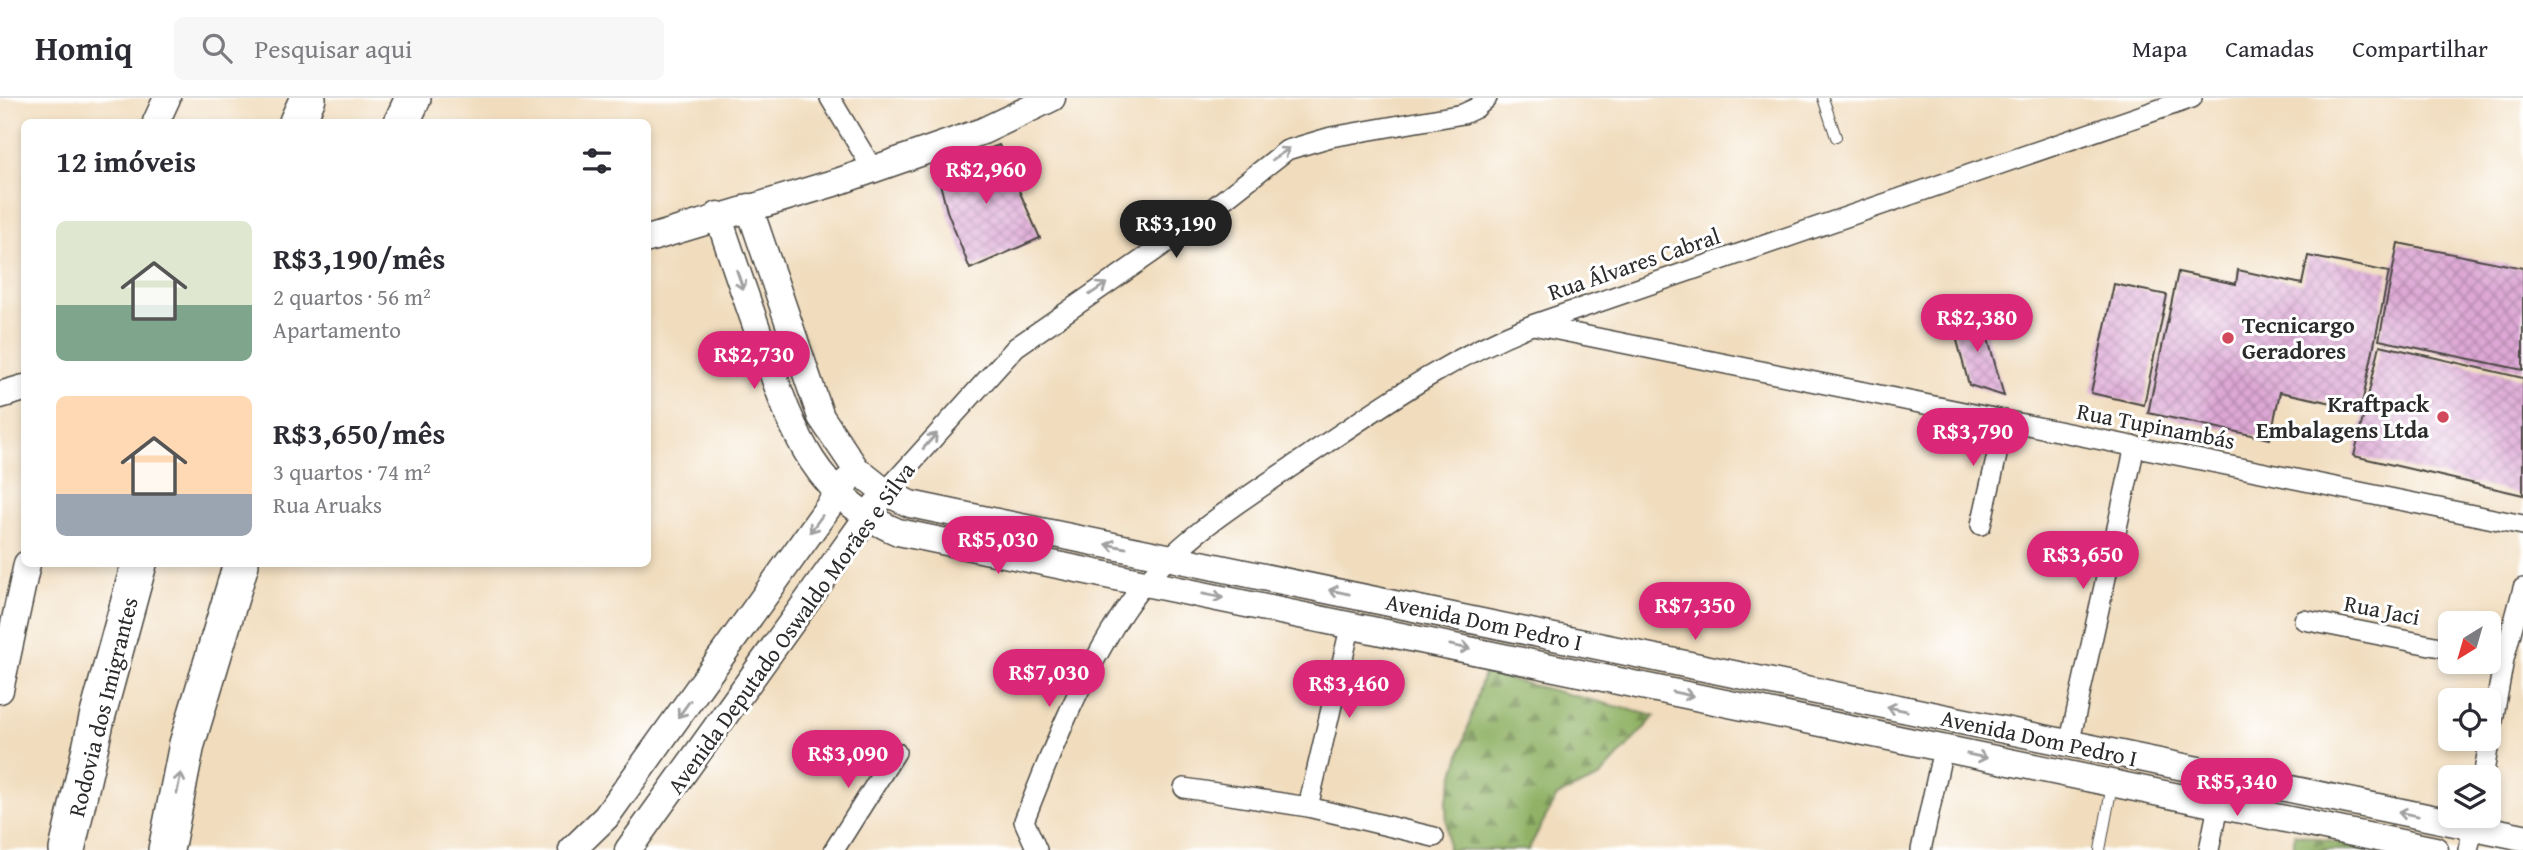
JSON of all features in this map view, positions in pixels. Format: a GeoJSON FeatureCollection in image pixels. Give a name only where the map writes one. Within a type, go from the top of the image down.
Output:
{"type":"FeatureCollection","features":[{"type":"Feature","properties":{"kind":"highway"},"geometry":{"type":"LineString","coordinates":[[298,119],[308,98]]}},
{"type":"Feature","properties":{"kind":"highway"},"geometry":{"type":"LineString","coordinates":[[403,119],[413,98]]}},
{"type":"Feature","properties":{"kind":"highway","name":"Rodovia dos Imigrantes"},"geometry":{"type":"LineString","coordinates":[[67,850],[97,718],[138,567]]}},
{"type":"Feature","properties":{"kind":"highway"},"geometry":{"type":"LineString","coordinates":[[166,850],[187,744],[240,567]]}},
{"type":"Feature","properties":{"kind":"street"},"geometry":{"type":"LineString","coordinates":[[157,119],[167,98]]}},
{"type":"Feature","properties":{"kind":"street"},"geometry":{"type":"LineString","coordinates":[[830,98],[872,168]]}},
{"type":"Feature","properties":{"kind":"street"},"geometry":{"type":"LineString","coordinates":[[651,238],[718,215],[837,182],[983,131],[1052,98]]}},
{"type":"Feature","properties":{"kind":"street","name":"Avenida Deputado Oswaldo Morães e Silva"},"geometry":{"type":"LineString","coordinates":[[636,844],[885,492],[1016,347],[1185,230],[1287,149],[1331,137],[1463,114],[1476,108],[1487,98]]}},
{"type":"Feature","properties":{"kind":"street","name":"Rua Álvares Cabral"},"geometry":{"type":"LineString","coordinates":[[1018,850],[1024,821],[1088,672],[1124,611],[1146,582],[1170,557],[1222,515],[1419,380],[1479,346],[1532,325],[2192,98]]}},
{"type":"Feature","properties":{"kind":"street","name":"Avenida Dom Pedro I"},"geometry":{"type":"LineString","coordinates":[[749,206],[821,417],[856,468],[885,492],[911,504],[2473,831],[2523,837]]}},
{"type":"Feature","properties":{"kind":"street","name":"Avenida Dom Pedro I"},"geometry":{"type":"LineString","coordinates":[[718,215],[790,422],[813,463],[838,494],[866,518],[898,532],[2435,850]]}},
{"type":"Feature","properties":{"kind":"street","name":"Rua Tupinambás"},"geometry":{"type":"LineString","coordinates":[[1532,325],[2523,525]]}},
{"type":"Feature","properties":{"kind":"street"},"geometry":{"type":"LineString","coordinates":[[0,395],[21,389]]}},
{"type":"Feature","properties":{"kind":"street"},"geometry":{"type":"LineString","coordinates":[[1981,525],[2006,420]]}},
{"type":"Feature","properties":{"kind":"street"},"geometry":{"type":"LineString","coordinates":[[2069,745],[2135,446]]}},
{"type":"Feature","properties":{"kind":"street","name":"Avenida Deputado Oswaldo Morães e Silva"},"geometry":{"type":"LineString","coordinates":[[572,850],[606,817],[856,468]]}},
{"type":"Feature","properties":{"kind":"street"},"geometry":{"type":"LineString","coordinates":[[0,690],[26,567]]}},
{"type":"Feature","properties":{"kind":"street"},"geometry":{"type":"LineString","coordinates":[[2501,644],[2523,588]]}},
{"type":"Feature","properties":{"kind":"street","name":"Rua Jaci"},"geometry":{"type":"LineString","coordinates":[[2304,620],[2438,647]]}},
{"type":"Feature","properties":{"kind":"street"},"geometry":{"type":"LineString","coordinates":[[1308,807],[1351,624]]}},
{"type":"Feature","properties":{"kind":"street"},"geometry":{"type":"LineString","coordinates":[[2484,765],[2494,674]]}},
{"type":"Feature","properties":{"kind":"street"},"geometry":{"type":"LineString","coordinates":[[1777,714],[1783,685]]}},
{"type":"Feature","properties":{"kind":"street"},"geometry":{"type":"LineString","coordinates":[[1921,850],[1943,749]]}},
{"type":"Feature","properties":{"kind":"street"},"geometry":{"type":"LineString","coordinates":[[834,850],[897,752]]}},
{"type":"Feature","properties":{"kind":"street"},"geometry":{"type":"LineString","coordinates":[[2209,850],[2224,777]]}},
{"type":"Feature","properties":{"kind":"street"},"geometry":{"type":"LineString","coordinates":[[1184,788],[1308,807],[1434,837]]}},
{"type":"Feature","properties":{"kind":"street"},"geometry":{"type":"LineString","coordinates":[[1024,821],[1037,850]]}},
{"type":"Feature","properties":{"kind":"lane"},"geometry":{"type":"LineString","coordinates":[[1823,98],[1836,137]]}},
{"type":"Feature","properties":{"kind":"lane"},"geometry":{"type":"LineString","coordinates":[[2100,850],[2112,784]]}},
{"type":"Feature","properties":{"kind":"green space"},"geometry":{"type":"Polygon","coordinates":[[[1484,673],[1655,716],[1599,778],[1557,796],[1528,850],[1448,850],[1446,802],[1484,673]]]}},
{"type":"Feature","properties":{"kind":"green space"},"geometry":{"type":"Polygon","coordinates":[[[2294,833],[2369,850],[2294,850],[2294,833]]]}},
{"type":"Feature","properties":{"kind":"building"},"geometry":{"type":"Polygon","coordinates":[[[999,145],[1040,238],[970,269],[947,211],[936,168],[999,145]]]}},
{"type":"Feature","properties":{"kind":"building"},"geometry":{"type":"Polygon","coordinates":[[[2398,243],[2523,268],[2523,370],[2379,340],[2398,243]]]}},
{"type":"Feature","properties":{"kind":"building","name":"Tecnicargo Geradores"},"geometry":{"type":"Polygon","coordinates":[[[2308,256],[2389,272],[2361,409],[2280,392],[2270,439],[2148,413],[2178,272],[2236,284],[2238,270],[2302,284],[2308,256]]]}},
{"type":"Feature","properties":{"kind":"building"},"geometry":{"type":"Polygon","coordinates":[[[2114,284],[2167,295],[2144,405],[2091,393],[2114,284]]]}},
{"type":"Feature","properties":{"kind":"building"},"geometry":{"type":"Polygon","coordinates":[[[1981,314],[2004,396],[1969,385],[1952,322],[1981,314]]]}},
{"type":"Feature","properties":{"kind":"building","name":"Kraftpack Embalagens Ltda"},"geometry":{"type":"Polygon","coordinates":[[[2380,345],[2523,378],[2523,495],[2354,456],[2380,345]]]}},
{"type":"Feature","properties":{"kind":"place","name":"Tecnicargo Geradores"},"geometry":{"type":"Point","coordinates":[2228,338]}},
{"type":"Feature","properties":{"kind":"place","name":"Kraftpack Embalagens Ltda"},"geometry":{"type":"Point","coordinates":[2443,417]}}]}
